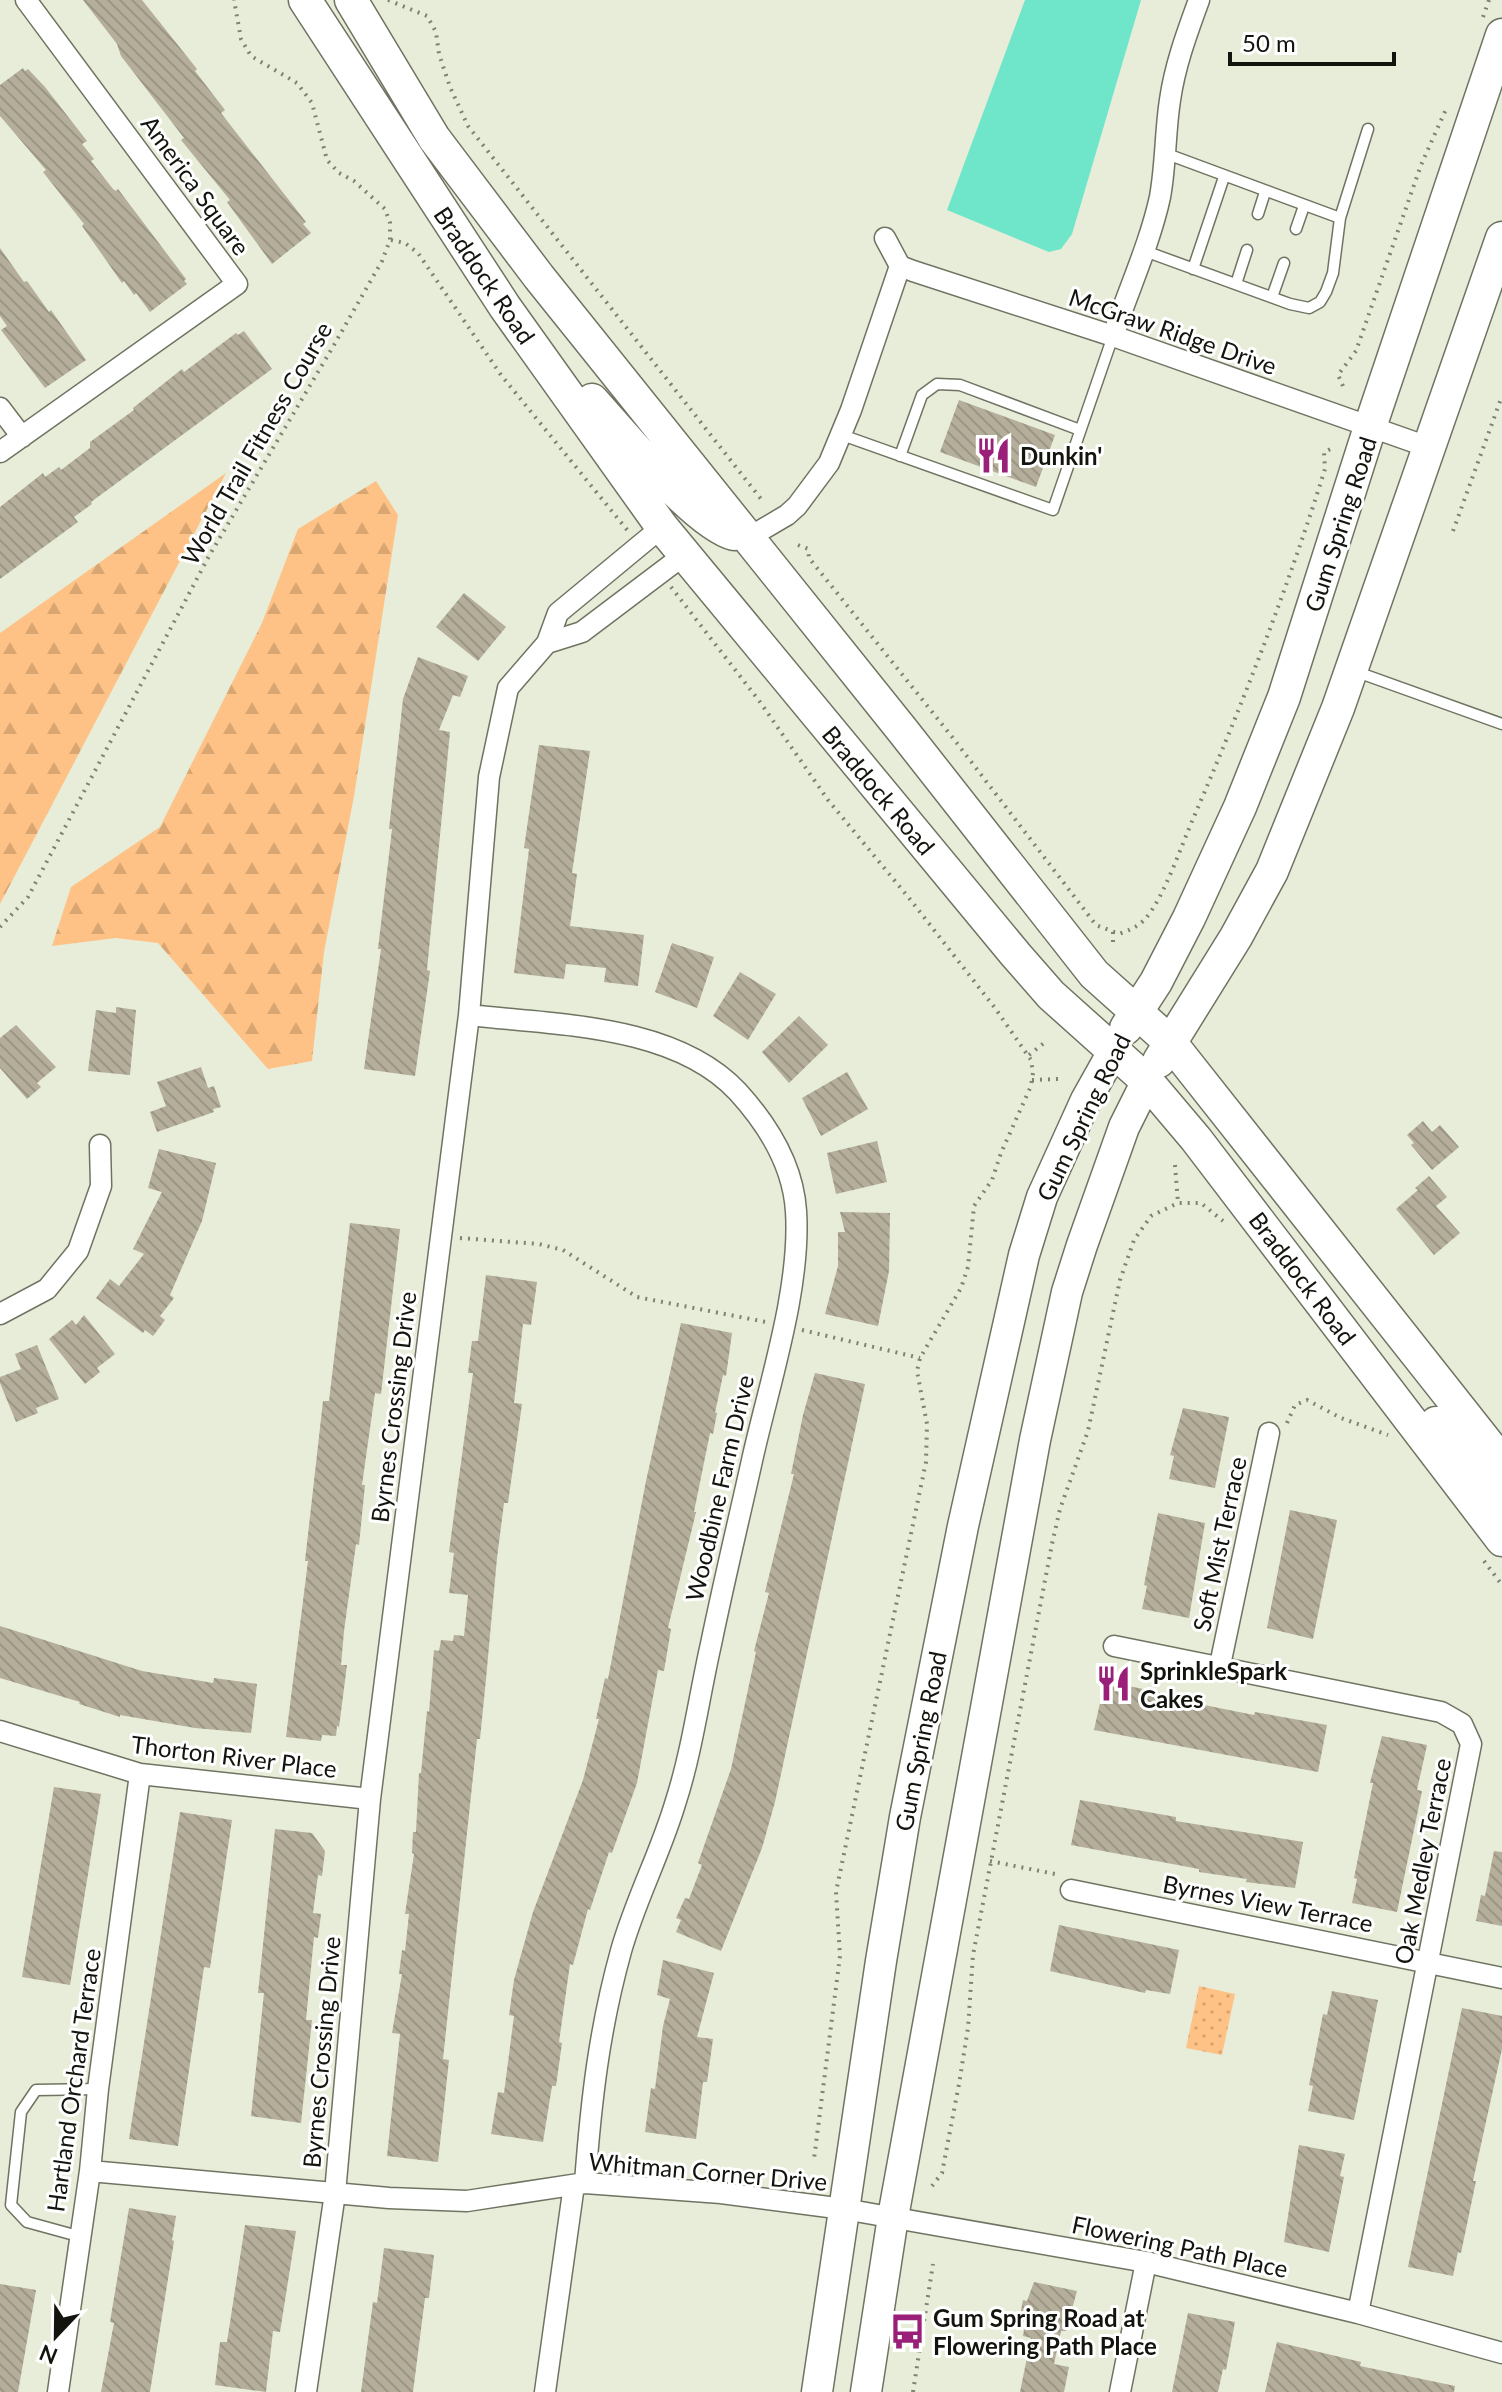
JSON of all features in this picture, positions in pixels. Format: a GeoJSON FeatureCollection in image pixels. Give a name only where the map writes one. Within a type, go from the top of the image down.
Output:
{"type":"FeatureCollection","features":[{"type":"Feature","properties":{"kind":"main road","name":"Braddock Road"},"geometry":{"type":"LineString","coordinates":[[305,0],[647,532],[684,555],[1016,955],[1051,995],[1147,1081],[1232,1183],[1391,1417],[1492,1550]]}},
{"type":"Feature","properties":{"kind":"main road","name":"Braddock Road"},"geometry":{"type":"LineString","coordinates":[[351,0],[434,138],[481,203],[702,484],[1094,974],[1170,1042],[1502,1462]]}},
{"type":"Feature","properties":{"kind":"main road","name":"Gum Spring Road"},"geometry":{"type":"LineString","coordinates":[[817,2392],[905,1817],[963,1526],[1024,1255],[1042,1197],[1086,1100],[1166,964],[1240,807],[1284,697],[1490,32]]}},
{"type":"Feature","properties":{"kind":"main road","name":"Gum Spring Road"},"geometry":{"type":"LineString","coordinates":[[866,2392],[893,2217],[1020,1510],[1067,1292],[1111,1160],[1147,1081],[1236,937],[1272,871],[1351,670],[1502,238]]}},
{"type":"Feature","properties":{"kind":"main road"},"geometry":{"type":"LineString","coordinates":[[505,307],[700,515],[726,532],[748,538]]}},
{"type":"Feature","properties":{"kind":"main road"},"geometry":{"type":"LineString","coordinates":[[1391,1417],[1432,1419],[1446,1431],[1502,1501]]}},
{"type":"Feature","properties":{"kind":"street","name":"America Square"},"geometry":{"type":"LineString","coordinates":[[0,452],[237,284],[26,0]]}},
{"type":"Feature","properties":{"kind":"street"},"geometry":{"type":"LineString","coordinates":[[1113,336],[1159,199],[1167,154],[1166,129],[1173,81],[1199,0]]}},
{"type":"Feature","properties":{"kind":"street"},"geometry":{"type":"LineString","coordinates":[[748,538],[797,506],[829,463],[842,435],[900,266],[885,238]]}},
{"type":"Feature","properties":{"kind":"street","name":"McGraw Ridge Drive"},"geometry":{"type":"LineString","coordinates":[[900,266],[1113,336],[1428,447]]}},
{"type":"Feature","properties":{"kind":"street"},"geometry":{"type":"LineString","coordinates":[[0,408],[22,437]]}},
{"type":"Feature","properties":{"kind":"street","name":"Byrnes Crossing Drive"},"geometry":{"type":"LineString","coordinates":[[306,2392],[335,2193],[370,1799],[469,1015],[489,777],[508,688],[547,643],[558,613],[647,532]]}},
{"type":"Feature","properties":{"kind":"street"},"geometry":{"type":"LineString","coordinates":[[547,643],[582,632],[684,555]]}},
{"type":"Feature","properties":{"kind":"street","name":"Woodbine Farm Drive"},"geometry":{"type":"LineString","coordinates":[[469,1015],[607,1032],[656,1042],[698,1060],[735,1088],[764,1123],[785,1161],[796,1208],[795,1257],[783,1325],[676,1802],[622,1948],[605,2019],[545,2392]]}},
{"type":"Feature","properties":{"kind":"street"},"geometry":{"type":"LineString","coordinates":[[0,1314],[47,1289],[78,1251],[101,1186],[100,1145]]}},
{"type":"Feature","properties":{"kind":"street","name":"Soft Mist Terrace"},"geometry":{"type":"LineString","coordinates":[[1220,1665],[1278,1429]]}},
{"type":"Feature","properties":{"kind":"street","name":"Oak Medley Terrace"},"geometry":{"type":"LineString","coordinates":[[1114,1646],[1441,1712],[1462,1724],[1471,1744],[1358,2313]]}},
{"type":"Feature","properties":{"kind":"street","name":"Thorton River Place"},"geometry":{"type":"LineString","coordinates":[[0,1731],[140,1774],[370,1799]]}},
{"type":"Feature","properties":{"kind":"street","name":"Hartland Orchard Terrace"},"geometry":{"type":"LineString","coordinates":[[58,2392],[78,2236],[90,2171],[140,1774]]}},
{"type":"Feature","properties":{"kind":"street","name":"Byrnes View Terrace"},"geometry":{"type":"LineString","coordinates":[[1062,1887],[1502,1978]]}},
{"type":"Feature","properties":{"kind":"street","name":"Whitman Corner Drive"},"geometry":{"type":"LineString","coordinates":[[90,2171],[389,2198],[467,2201],[580,2184],[721,2193],[844,2209]]}},
{"type":"Feature","properties":{"kind":"street","name":"Flowering Path Place"},"geometry":{"type":"LineString","coordinates":[[844,2209],[1146,2262],[1358,2313],[1502,2353]]}},
{"type":"Feature","properties":{"kind":"street"},"geometry":{"type":"LineString","coordinates":[[1120,2392],[1146,2262]]}},
{"type":"Feature","properties":{"kind":"lane"},"geometry":{"type":"LineString","coordinates":[[1142,250],[1309,308],[1320,302],[1333,273],[1340,218],[1368,129]]}},
{"type":"Feature","properties":{"kind":"lane"},"geometry":{"type":"LineString","coordinates":[[1167,154],[1340,218]]}},
{"type":"Feature","properties":{"kind":"lane"},"geometry":{"type":"LineString","coordinates":[[1193,269],[1224,177]]}},
{"type":"Feature","properties":{"kind":"lane"},"geometry":{"type":"LineString","coordinates":[[1258,214],[1265,192]]}},
{"type":"Feature","properties":{"kind":"lane"},"geometry":{"type":"LineString","coordinates":[[1296,229],[1304,206]]}},
{"type":"Feature","properties":{"kind":"lane"},"geometry":{"type":"LineString","coordinates":[[1236,284],[1247,250]]}},
{"type":"Feature","properties":{"kind":"lane"},"geometry":{"type":"LineString","coordinates":[[1272,297],[1284,263]]}},
{"type":"Feature","properties":{"kind":"lane"},"geometry":{"type":"LineString","coordinates":[[842,435],[1053,510],[1113,336]]}},
{"type":"Feature","properties":{"kind":"lane"},"geometry":{"type":"LineString","coordinates":[[900,456],[922,395],[937,384],[960,385],[1080,430]]}},
{"type":"Feature","properties":{"kind":"lane"},"geometry":{"type":"LineString","coordinates":[[1351,670],[1502,724]]}},
{"type":"Feature","properties":{"kind":"lane"},"geometry":{"type":"LineString","coordinates":[[78,2236],[27,2222],[11,2205],[15,2156],[21,2112],[36,2090],[98,2089]]}},
{"type":"Feature","properties":{"kind":"path"},"geometry":{"type":"LineString","coordinates":[[234,0],[241,39],[251,56],[297,83],[312,103],[327,160],[385,209],[390,223],[390,240],[405,243],[418,253],[501,375],[647,532]]}},
{"type":"Feature","properties":{"kind":"path"},"geometry":{"type":"LineString","coordinates":[[388,0],[427,16],[436,32],[439,54],[468,126],[761,499]]}},
{"type":"Feature","properties":{"kind":"path"},"geometry":{"type":"LineString","coordinates":[[1489,0],[1490,32]]}},
{"type":"Feature","properties":{"kind":"path"},"geometry":{"type":"LineString","coordinates":[[1343,386],[1338,375],[1356,351],[1421,165],[1450,100]]}},
{"type":"Feature","properties":{"kind":"path","name":"World Trail Fitness Course"},"geometry":{"type":"LineString","coordinates":[[0,927],[28,897],[209,556],[348,321],[382,261],[390,240]]}},
{"type":"Feature","properties":{"kind":"path"},"geometry":{"type":"LineString","coordinates":[[1453,531],[1502,396]]}},
{"type":"Feature","properties":{"kind":"path"},"geometry":{"type":"LineString","coordinates":[[798,545],[808,549],[809,558],[953,738],[1096,925],[1119,934],[1146,918],[1167,878],[1230,733],[1325,469],[1324,452],[1335,447]]}},
{"type":"Feature","properties":{"kind":"path"},"geometry":{"type":"LineString","coordinates":[[670,585],[760,702],[828,800],[909,898],[1029,1055],[1033,1067],[1032,1080],[992,1180],[974,1206],[968,1267],[961,1288],[920,1358],[917,1371],[927,1424],[926,1462],[836,1892],[840,1956],[814,2159]]}},
{"type":"Feature","properties":{"kind":"path"},"geometry":{"type":"LineString","coordinates":[[1113,932],[1113,944]]}},
{"type":"Feature","properties":{"kind":"path"},"geometry":{"type":"LineString","coordinates":[[1029,1055],[1044,1043]]}},
{"type":"Feature","properties":{"kind":"path"},"geometry":{"type":"LineString","coordinates":[[1032,1080],[1058,1079]]}},
{"type":"Feature","properties":{"kind":"path"},"geometry":{"type":"LineString","coordinates":[[1175,1165],[1178,1203]]}},
{"type":"Feature","properties":{"kind":"path"},"geometry":{"type":"LineString","coordinates":[[932,2186],[942,2173],[959,2084],[968,2028],[973,1955],[1052,1544],[1060,1509],[1088,1431],[1120,1280],[1134,1240],[1151,1216],[1178,1203],[1201,1203],[1223,1222]]}},
{"type":"Feature","properties":{"kind":"path"},"geometry":{"type":"LineString","coordinates":[[441,1237],[551,1247],[582,1260],[637,1297],[783,1325],[920,1358]]}},
{"type":"Feature","properties":{"kind":"path"},"geometry":{"type":"LineString","coordinates":[[1278,1429],[1295,1405],[1307,1400],[1341,1418],[1388,1435],[1391,1417]]}},
{"type":"Feature","properties":{"kind":"path"},"geometry":{"type":"LineString","coordinates":[[1492,1550],[1502,1585]]}},
{"type":"Feature","properties":{"kind":"path"},"geometry":{"type":"LineString","coordinates":[[990,1861],[1055,1874],[1062,1887]]}},
{"type":"Feature","properties":{"kind":"path"},"geometry":{"type":"LineString","coordinates":[[913,2392],[933,2264]]}},
{"type":"Feature","properties":{"kind":"green space"},"geometry":{"type":"Polygon","coordinates":[[[226,473],[0,904],[0,633],[226,473]]]}},
{"type":"Feature","properties":{"kind":"green space"},"geometry":{"type":"Polygon","coordinates":[[[376,481],[398,515],[354,796],[324,952],[312,1061],[268,1069],[158,943],[116,938],[52,946],[71,887],[160,827],[262,623],[298,529],[376,481]]]}},
{"type":"Feature","properties":{"kind":"green space"},"geometry":{"type":"Polygon","coordinates":[[[1199,1986],[1235,1994],[1222,2055],[1186,2048],[1199,1986]]]}},
{"type":"Feature","properties":{"kind":"water"},"geometry":{"type":"Polygon","coordinates":[[[1025,0],[1141,0],[1072,234],[1061,249],[1049,252],[947,210],[1025,0]]]}},
{"type":"Feature","properties":{"kind":"building"},"geometry":{"type":"Polygon","coordinates":[[[83,0],[142,0],[197,69],[195,71],[225,110],[221,113],[306,222],[303,224],[311,233],[272,264],[227,202],[230,200],[181,140],[184,138],[121,56],[117,44],[83,0]]]}},
{"type":"Feature","properties":{"kind":"building"},"geometry":{"type":"Polygon","coordinates":[[[23,68],[25,71],[28,69],[45,87],[87,141],[82,144],[94,159],[91,161],[113,189],[118,189],[186,279],[187,284],[150,312],[136,293],[134,295],[124,281],[122,283],[82,226],[84,224],[43,172],[46,170],[0,116],[0,85],[23,68]]]}},
{"type":"Feature","properties":{"kind":"building"},"geometry":{"type":"Polygon","coordinates":[[[0,248],[24,282],[27,281],[49,312],[51,310],[86,360],[45,388],[1,330],[7,326],[0,316],[0,248]]]}},
{"type":"Feature","properties":{"kind":"building"},"geometry":{"type":"Polygon","coordinates":[[[244,331],[272,369],[91,502],[74,517],[78,522],[0,579],[0,507],[43,473],[45,477],[59,467],[61,470],[90,448],[90,442],[182,369],[184,372],[236,333],[238,335],[244,331]]]}},
{"type":"Feature","properties":{"kind":"building"},"geometry":{"type":"Polygon","coordinates":[[[959,400],[1055,435],[1036,487],[940,452],[959,400]]]}},
{"type":"Feature","properties":{"kind":"building"},"geometry":{"type":"Polygon","coordinates":[[[464,593],[506,627],[478,661],[436,627],[464,593]]]}},
{"type":"Feature","properties":{"kind":"building"},"geometry":{"type":"Polygon","coordinates":[[[418,657],[468,676],[460,697],[453,695],[439,730],[450,732],[427,970],[430,971],[415,1076],[364,1069],[381,949],[378,949],[403,699],[418,657]]]}},
{"type":"Feature","properties":{"kind":"building"},"geometry":{"type":"Polygon","coordinates":[[[539,745],[590,751],[572,873],[577,874],[570,926],[644,935],[638,986],[604,982],[606,968],[566,964],[564,979],[514,973],[529,849],[524,848],[539,745]]]}},
{"type":"Feature","properties":{"kind":"building"},"geometry":{"type":"Polygon","coordinates":[[[672,943],[714,957],[697,1008],[655,992],[672,943]]]}},
{"type":"Feature","properties":{"kind":"building"},"geometry":{"type":"Polygon","coordinates":[[[740,972],[776,994],[748,1040],[713,1016],[740,972]]]}},
{"type":"Feature","properties":{"kind":"building"},"geometry":{"type":"Polygon","coordinates":[[[116,1007],[136,1010],[130,1075],[88,1071],[96,1010],[116,1013],[116,1007]]]}},
{"type":"Feature","properties":{"kind":"building"},"geometry":{"type":"Polygon","coordinates":[[[799,1016],[828,1045],[789,1083],[762,1052],[799,1016]]]}},
{"type":"Feature","properties":{"kind":"building"},"geometry":{"type":"Polygon","coordinates":[[[16,1025],[56,1067],[37,1083],[41,1087],[27,1099],[0,1068],[0,1038],[16,1025]]]}},
{"type":"Feature","properties":{"kind":"building"},"geometry":{"type":"Polygon","coordinates":[[[201,1067],[208,1088],[214,1086],[221,1107],[157,1132],[150,1112],[166,1106],[157,1082],[201,1067]]]}},
{"type":"Feature","properties":{"kind":"building"},"geometry":{"type":"Polygon","coordinates":[[[847,1072],[868,1109],[821,1136],[802,1098],[847,1072]]]}},
{"type":"Feature","properties":{"kind":"building"},"geometry":{"type":"Polygon","coordinates":[[[1423,1121],[1432,1132],[1440,1125],[1459,1147],[1432,1170],[1411,1145],[1414,1143],[1407,1135],[1423,1121]]]}},
{"type":"Feature","properties":{"kind":"building"},"geometry":{"type":"Polygon","coordinates":[[[877,1141],[887,1182],[836,1194],[827,1153],[877,1141]]]}},
{"type":"Feature","properties":{"kind":"building"},"geometry":{"type":"Polygon","coordinates":[[[159,1149],[216,1163],[202,1221],[170,1295],[174,1298],[160,1316],[165,1320],[153,1336],[145,1330],[143,1333],[96,1298],[110,1279],[119,1286],[144,1254],[133,1249],[162,1192],[148,1188],[159,1149]]]}},
{"type":"Feature","properties":{"kind":"building"},"geometry":{"type":"Polygon","coordinates":[[[1429,1176],[1447,1197],[1436,1206],[1460,1233],[1434,1255],[1396,1209],[1429,1176]]]}},
{"type":"Feature","properties":{"kind":"building"},"geometry":{"type":"Polygon","coordinates":[[[840,1212],[890,1213],[889,1271],[878,1326],[825,1314],[838,1266],[838,1232],[845,1232],[840,1212]]]}},
{"type":"Feature","properties":{"kind":"building"},"geometry":{"type":"Polygon","coordinates":[[[350,1223],[400,1229],[381,1394],[375,1393],[362,1485],[365,1485],[359,1545],[356,1544],[344,1631],[341,1665],[347,1665],[339,1727],[336,1736],[322,1735],[321,1741],[286,1737],[308,1561],[305,1561],[323,1401],[329,1401],[350,1223]]]}},
{"type":"Feature","properties":{"kind":"building"},"geometry":{"type":"Polygon","coordinates":[[[486,1275],[537,1282],[531,1325],[523,1324],[514,1403],[522,1404],[497,1558],[480,1739],[477,1739],[443,2059],[449,2060],[438,2162],[387,2156],[400,2034],[392,2033],[402,1974],[399,1974],[402,1950],[405,1951],[409,1914],[405,1914],[434,1650],[439,1651],[441,1640],[453,1641],[454,1635],[464,1636],[468,1595],[449,1593],[454,1553],[449,1552],[473,1373],[468,1373],[472,1341],[478,1341],[486,1275]]]}},
{"type":"Feature","properties":{"kind":"building"},"geometry":{"type":"Polygon","coordinates":[[[84,1315],[115,1354],[97,1368],[100,1372],[85,1384],[49,1339],[72,1320],[76,1325],[84,1315]]]}},
{"type":"Feature","properties":{"kind":"building"},"geometry":{"type":"Polygon","coordinates":[[[681,1323],[732,1333],[726,1376],[723,1375],[713,1434],[710,1433],[696,1512],[668,1628],[671,1629],[664,1671],[658,1670],[637,1783],[588,1909],[573,1965],[570,1964],[556,2086],[552,2086],[543,2142],[491,2134],[498,2092],[504,2093],[514,2016],[509,2015],[514,1980],[533,1912],[583,1780],[599,1719],[596,1719],[605,1678],[608,1679],[646,1481],[681,1323]]]}},
{"type":"Feature","properties":{"kind":"building"},"geometry":{"type":"Polygon","coordinates":[[[37,1345],[59,1399],[36,1408],[38,1413],[16,1422],[0,1377],[21,1369],[15,1354],[37,1345]]]}},
{"type":"Feature","properties":{"kind":"building"},"geometry":{"type":"Polygon","coordinates":[[[815,1373],[865,1384],[775,1802],[762,1848],[721,1951],[676,1932],[681,1920],[676,1918],[685,1898],[689,1899],[702,1865],[698,1863],[731,1769],[754,1651],[769,1593],[765,1592],[815,1373]]]}},
{"type":"Feature","properties":{"kind":"building"},"geometry":{"type":"Polygon","coordinates":[[[1183,1408],[1229,1417],[1215,1488],[1169,1479],[1174,1456],[1170,1455],[1183,1408]]]}},
{"type":"Feature","properties":{"kind":"building"},"geometry":{"type":"Polygon","coordinates":[[[1290,1510],[1337,1520],[1313,1639],[1267,1628],[1290,1510]]]}},
{"type":"Feature","properties":{"kind":"building"},"geometry":{"type":"Polygon","coordinates":[[[1158,1513],[1205,1523],[1189,1618],[1142,1609],[1158,1513]]]}},
{"type":"Feature","properties":{"kind":"building"},"geometry":{"type":"Polygon","coordinates":[[[0,1626],[142,1671],[213,1683],[214,1678],[257,1684],[251,1733],[120,1717],[0,1678],[0,1626]]]}},
{"type":"Feature","properties":{"kind":"building"},"geometry":{"type":"Polygon","coordinates":[[[1104,1685],[1127,1689],[1128,1686],[1200,1700],[1199,1704],[1254,1715],[1255,1712],[1327,1725],[1318,1772],[1094,1730],[1104,1685]]]}},
{"type":"Feature","properties":{"kind":"building"},"geometry":{"type":"Polygon","coordinates":[[[1382,1736],[1427,1745],[1417,1790],[1422,1791],[1397,1912],[1352,1903],[1373,1783],[1370,1783],[1382,1736]]]}},
{"type":"Feature","properties":{"kind":"building"},"geometry":{"type":"Polygon","coordinates":[[[54,1787],[101,1794],[70,1985],[22,1977],[54,1787]]]}},
{"type":"Feature","properties":{"kind":"building"},"geometry":{"type":"Polygon","coordinates":[[[1080,1800],[1176,1817],[1176,1821],[1303,1842],[1295,1888],[1246,1882],[1247,1879],[1071,1845],[1080,1800]]]}},
{"type":"Feature","properties":{"kind":"building"},"geometry":{"type":"Polygon","coordinates":[[[180,1812],[232,1820],[210,1968],[204,1967],[178,2146],[129,2139],[180,1812]]]}},
{"type":"Feature","properties":{"kind":"building"},"geometry":{"type":"Polygon","coordinates":[[[275,1829],[312,1833],[325,1851],[313,1913],[321,1914],[318,1938],[314,1937],[306,2020],[312,2020],[301,2123],[251,2116],[264,1993],[258,1993],[275,1829]]]}},
{"type":"Feature","properties":{"kind":"building"},"geometry":{"type":"Polygon","coordinates":[[[1494,1851],[1502,1852],[1502,1926],[1476,1921],[1481,1895],[1485,1896],[1494,1851]]]}},
{"type":"Feature","properties":{"kind":"building"},"geometry":{"type":"Polygon","coordinates":[[[1059,1925],[1179,1950],[1170,1994],[1146,1990],[1145,1993],[1050,1971],[1059,1925]]]}},
{"type":"Feature","properties":{"kind":"building"},"geometry":{"type":"Polygon","coordinates":[[[663,1960],[714,1973],[697,2037],[713,2039],[707,2082],[703,2082],[696,2139],[645,2132],[670,1999],[657,1995],[663,1960]]]}},
{"type":"Feature","properties":{"kind":"building"},"geometry":{"type":"Polygon","coordinates":[[[1332,1991],[1378,2000],[1354,2120],[1308,2111],[1313,2086],[1309,2085],[1323,2014],[1327,2015],[1332,1991]]]}},
{"type":"Feature","properties":{"kind":"building"},"geometry":{"type":"Polygon","coordinates":[[[1462,2008],[1502,2016],[1502,2049],[1473,2181],[1476,2181],[1461,2253],[1458,2252],[1453,2276],[1408,2267],[1462,2008]]]}},
{"type":"Feature","properties":{"kind":"building"},"geometry":{"type":"Polygon","coordinates":[[[1299,2145],[1345,2154],[1340,2176],[1344,2177],[1329,2252],[1284,2242],[1299,2145]]]}},
{"type":"Feature","properties":{"kind":"building"},"geometry":{"type":"Polygon","coordinates":[[[129,2208],[176,2216],[174,2241],[150,2392],[101,2392],[114,2323],[110,2322],[129,2208]]]}},
{"type":"Feature","properties":{"kind":"building"},"geometry":{"type":"Polygon","coordinates":[[[245,2225],[296,2231],[280,2332],[273,2331],[266,2392],[215,2385],[220,2342],[227,2342],[245,2225]]]}},
{"type":"Feature","properties":{"kind":"building"},"geometry":{"type":"Polygon","coordinates":[[[384,2248],[434,2255],[413,2392],[361,2392],[384,2248]]]}},
{"type":"Feature","properties":{"kind":"building"},"geometry":{"type":"Polygon","coordinates":[[[1034,2282],[1077,2291],[1066,2331],[1061,2331],[1054,2364],[1069,2367],[1064,2392],[1020,2392],[1031,2338],[1023,2336],[1025,2323],[1019,2321],[1023,2300],[1027,2301],[1034,2282]]]}},
{"type":"Feature","properties":{"kind":"building"},"geometry":{"type":"Polygon","coordinates":[[[0,2284],[36,2290],[18,2392],[0,2392],[0,2284]]]}},
{"type":"Feature","properties":{"kind":"building"},"geometry":{"type":"Polygon","coordinates":[[[1188,2313],[1235,2322],[1226,2370],[1223,2369],[1218,2392],[1172,2392],[1188,2313]]]}},
{"type":"Feature","properties":{"kind":"building"},"geometry":{"type":"Polygon","coordinates":[[[1277,2342],[1361,2362],[1360,2366],[1455,2386],[1454,2392],[1265,2392],[1277,2342]]]}},
{"type":"Feature","properties":{"kind":"place","name":"Dunkin'"},"geometry":{"type":"Point","coordinates":[994,455]}},
{"type":"Feature","properties":{"kind":"place","name":"SprinkleSpark Cakes"},"geometry":{"type":"Point","coordinates":[1114,1684]}},
{"type":"Feature","properties":{"kind":"place","name":"Gum Spring Road at Flowering Path Place"},"geometry":{"type":"Point","coordinates":[907,2331]}}]}
